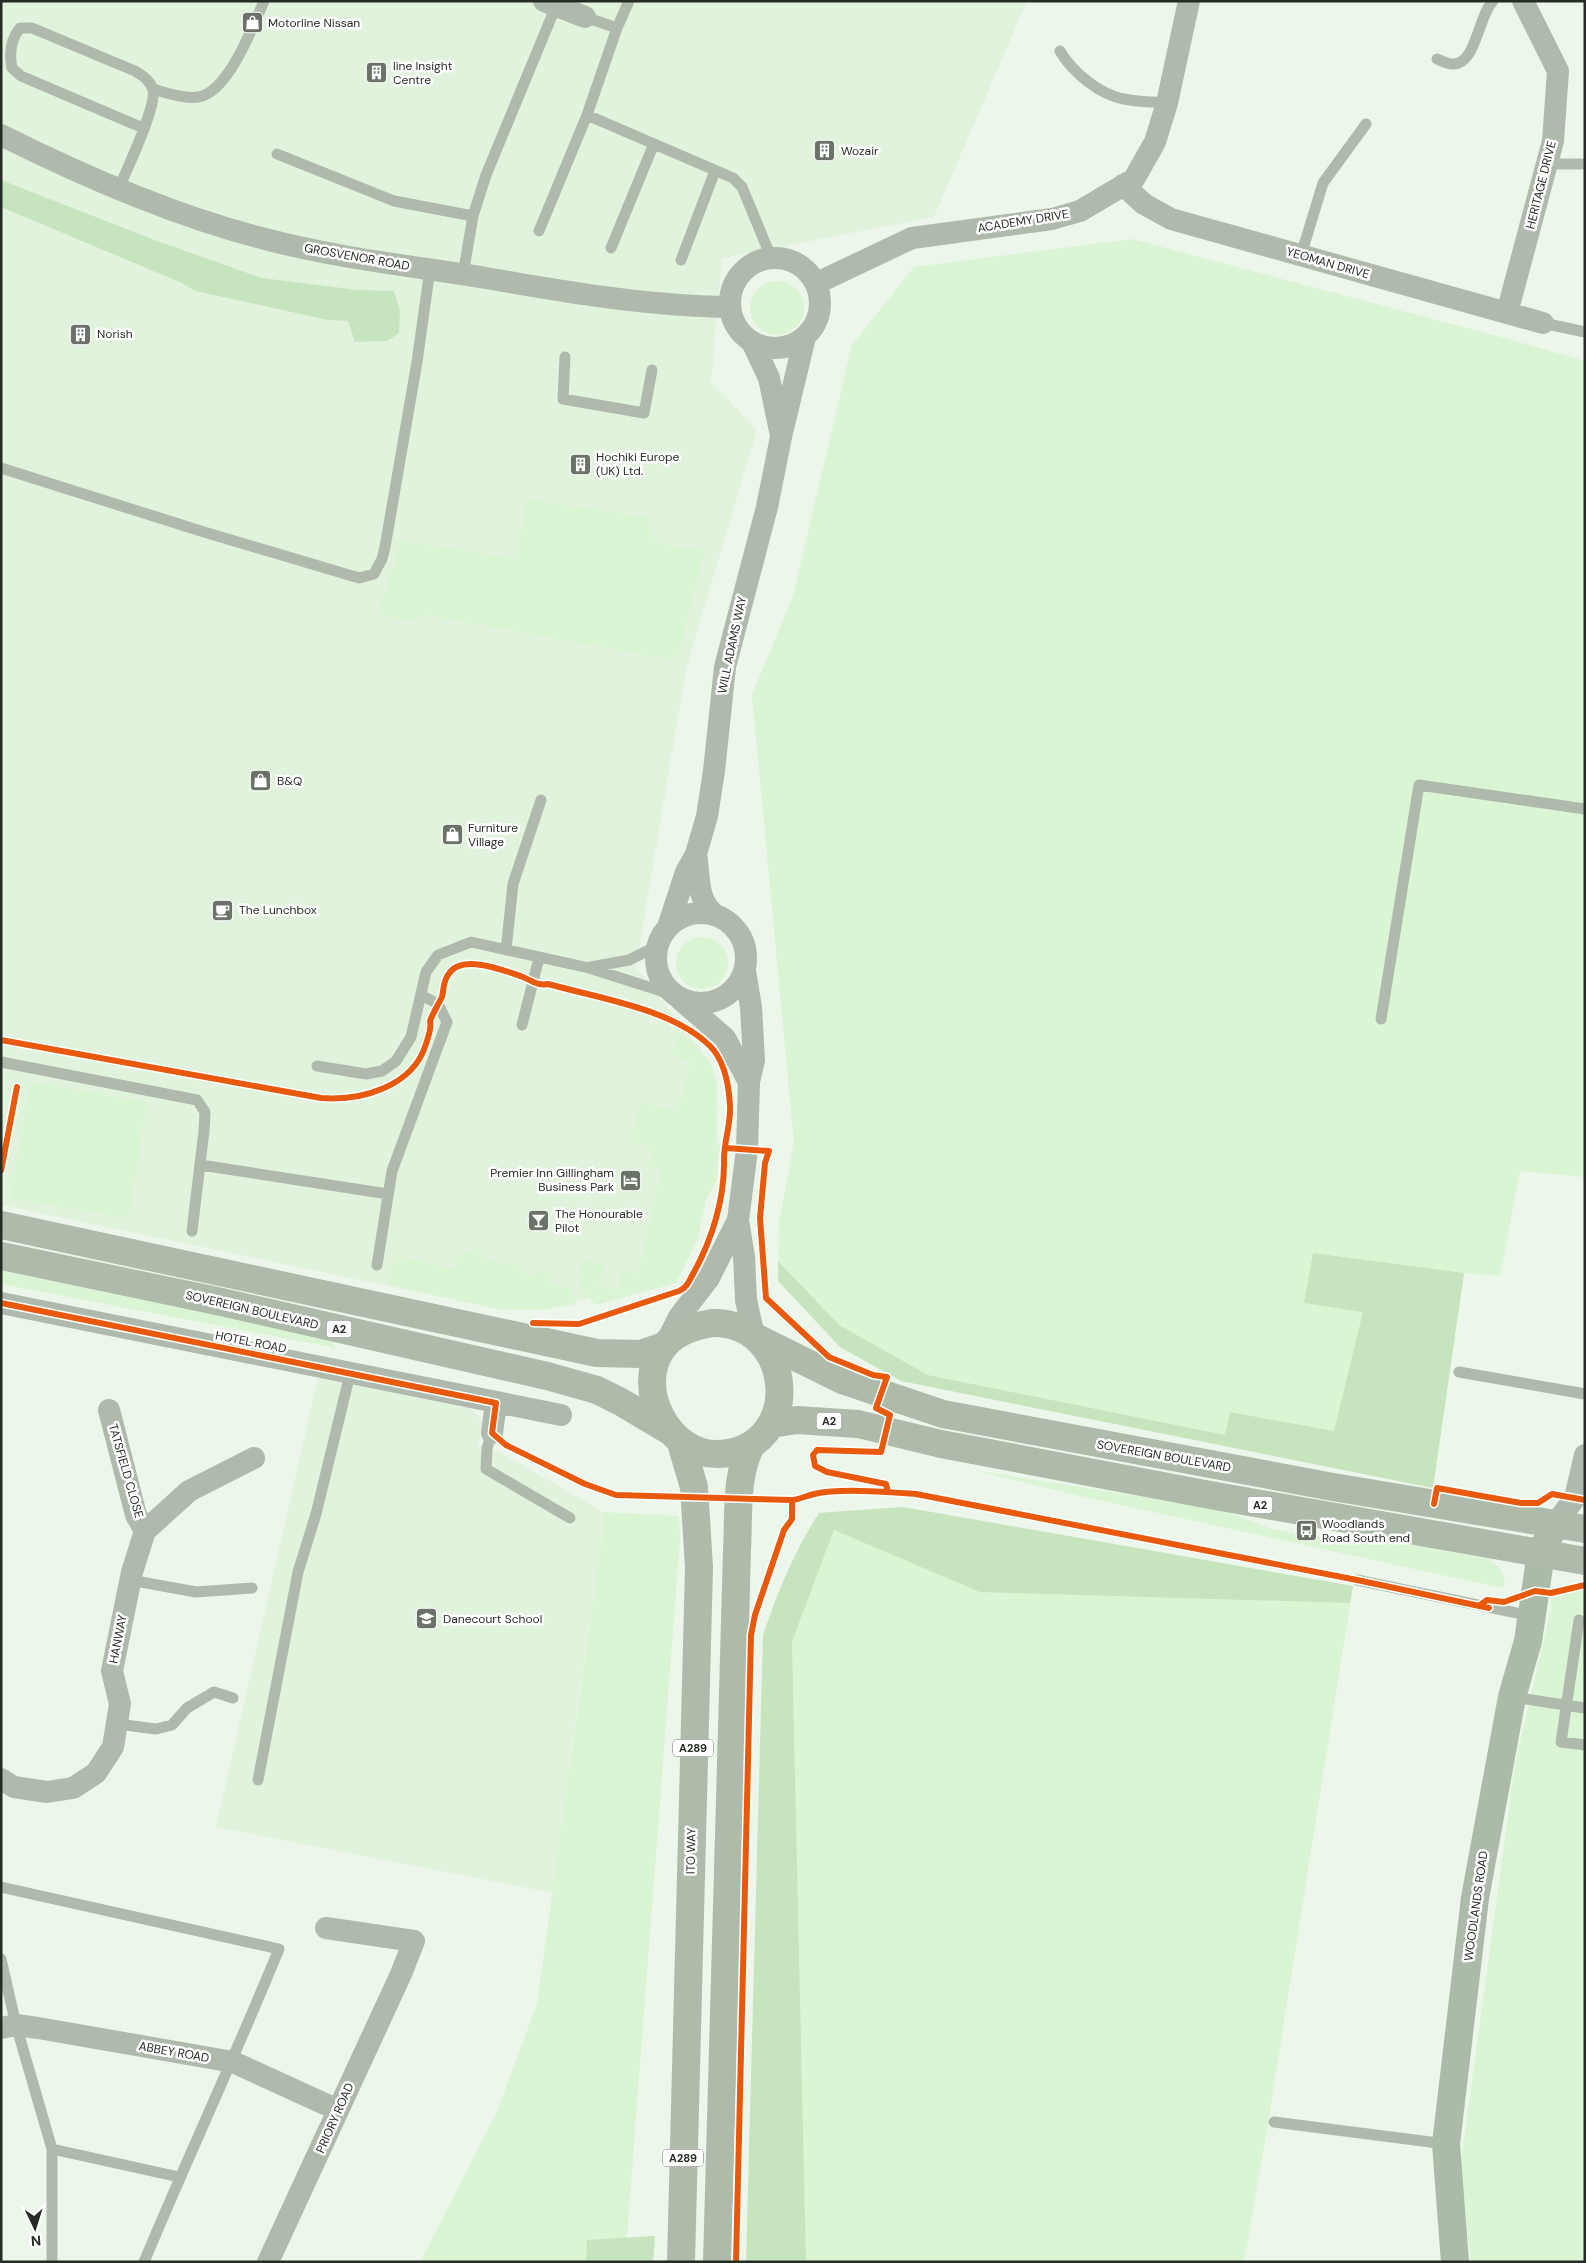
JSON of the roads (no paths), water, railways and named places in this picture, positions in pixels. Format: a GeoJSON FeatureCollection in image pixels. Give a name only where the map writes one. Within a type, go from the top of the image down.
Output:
{"type":"FeatureCollection","features":[{"type":"Feature","properties":{"kind":"main road"},"geometry":{"type":"LineString","coordinates":[[1,1225],[597,1353],[641,1354],[664,1346],[688,1329],[712,1324],[729,1325],[755,1337],[771,1358],[778,1380],[779,1403],[771,1424],[762,1437],[751,1446],[717,1454],[698,1451],[674,1436],[660,1413],[654,1386],[656,1363],[664,1346]]}},
{"type":"Feature","properties":{"kind":"main road","name":"SOVEREIGN BOULEVARD"},"geometry":{"type":"LineString","coordinates":[[1,1256],[217,1301],[547,1376],[609,1396],[674,1436]]}},
{"type":"Feature","properties":{"kind":"main road","name":"SOVEREIGN BOULEVARD"},"geometry":{"type":"LineString","coordinates":[[755,1337],[842,1380],[943,1414],[1333,1487],[1585,1529]]}},
{"type":"Feature","properties":{"kind":"main road","name":"A2"},"geometry":{"type":"LineString","coordinates":[[771,1424],[797,1420],[858,1424],[980,1452],[1368,1524],[1585,1561]]}},
{"type":"Feature","properties":{"kind":"main road","name":"ITO WAY"},"geometry":{"type":"LineString","coordinates":[[674,1436],[694,1487],[699,1558],[681,2262]]}},
{"type":"Feature","properties":{"kind":"main road","name":"A289"},"geometry":{"type":"LineString","coordinates":[[717,2262],[737,1550],[742,1473],[745,1458],[751,1446]]}},
{"type":"Feature","properties":{"kind":"street","name":"ACADEMY DRIVE"},"geometry":{"type":"LineString","coordinates":[[816,283],[912,238],[1052,219],[1080,211],[1134,179],[1155,142],[1167,103],[1189,1]]}},
{"type":"Feature","properties":{"kind":"street","name":"HERITAGE DRIVE"},"geometry":{"type":"LineString","coordinates":[[1507,313],[1553,141],[1558,71],[1523,1]]}},
{"type":"Feature","properties":{"kind":"street"},"geometry":{"type":"LineString","coordinates":[[550,4],[585,17]]}},
{"type":"Feature","properties":{"kind":"street","name":"GROSVENOR ROAD"},"geometry":{"type":"LineString","coordinates":[[1,135],[43,156],[120,188],[210,223],[266,240],[463,275],[683,307],[730,307]]}},
{"type":"Feature","properties":{"kind":"street","name":"YEOMAN DRIVE"},"geometry":{"type":"LineString","coordinates":[[1123,185],[1144,204],[1171,219],[1542,323]]}},
{"type":"Feature","properties":{"kind":"street"},"geometry":{"type":"LineString","coordinates":[[771,257],[785,258],[798,263],[809,272],[816,283],[821,297],[820,312],[815,326],[805,337],[793,344],[780,348],[766,347],[752,342],[741,333],[734,321],[730,307],[731,293],[740,274],[757,261],[771,257]]}},
{"type":"Feature","properties":{"kind":"street","name":"WILL ADAMS WAY"},"geometry":{"type":"LineString","coordinates":[[663,937],[686,872],[696,854],[713,785],[725,667],[767,507],[781,437],[805,337]]}},
{"type":"Feature","properties":{"kind":"street","name":"WILL ADAMS WAY"},"geometry":{"type":"LineString","coordinates":[[752,342],[769,378],[781,437]]}},
{"type":"Feature","properties":{"kind":"street","name":"WILL ADAMS WAY"},"geometry":{"type":"LineString","coordinates":[[696,854],[701,894],[708,909],[716,915]]}},
{"type":"Feature","properties":{"kind":"street"},"geometry":{"type":"LineString","coordinates":[[749,1082],[725,1038],[667,989],[658,973],[656,964],[663,937],[680,918],[690,914],[716,915],[730,923],[741,936],[746,952],[745,971],[753,1029],[754,1060],[749,1082],[747,1150],[738,1220],[744,1256],[746,1300],[755,1337]]}},
{"type":"Feature","properties":{"kind":"street"},"geometry":{"type":"LineString","coordinates":[[677,997],[695,1004],[719,1000],[733,991],[745,971]]}},
{"type":"Feature","properties":{"kind":"street"},"geometry":{"type":"LineString","coordinates":[[664,1346],[679,1316],[709,1278],[738,1220]]}},
{"type":"Feature","properties":{"kind":"street","name":"HOTEL ROAD"},"geometry":{"type":"LineString","coordinates":[[1,1303],[561,1415]]}},
{"type":"Feature","properties":{"kind":"street"},"geometry":{"type":"LineString","coordinates":[[492,1433],[496,1403]]}},
{"type":"Feature","properties":{"kind":"street","name":"TATSFIELD CLOSE"},"geometry":{"type":"LineString","coordinates":[[109,1410],[136,1515],[145,1532]]}},
{"type":"Feature","properties":{"kind":"street"},"geometry":{"type":"LineString","coordinates":[[1555,1524],[1576,1498],[1585,1455]]}},
{"type":"Feature","properties":{"kind":"street","name":"HANWAY"},"geometry":{"type":"LineString","coordinates":[[1,1779],[14,1787],[47,1792],[73,1788],[96,1773],[113,1747],[120,1704],[112,1671],[130,1580],[145,1532],[189,1491],[254,1458]]}},
{"type":"Feature","properties":{"kind":"street","name":"WOODLANDS ROAD"},"geometry":{"type":"LineString","coordinates":[[1455,2262],[1446,2144],[1475,1898],[1512,1697],[1528,1642],[1541,1553],[1555,1524]]}},
{"type":"Feature","properties":{"kind":"street","name":"PRIORY ROAD"},"geometry":{"type":"LineString","coordinates":[[268,2262],[401,1974],[414,1940],[326,1928]]}},
{"type":"Feature","properties":{"kind":"street","name":"ABBEY ROAD"},"geometry":{"type":"LineString","coordinates":[[9,2027],[232,2062],[338,2110]]}},
{"type":"Feature","properties":{"kind":"lane"},"geometry":{"type":"LineString","coordinates":[[153,89],[197,98],[207,95],[214,90],[229,73],[264,1]]}},
{"type":"Feature","properties":{"kind":"lane"},"geometry":{"type":"LineString","coordinates":[[539,231],[587,115],[617,28],[630,1]]}},
{"type":"Feature","properties":{"kind":"lane"},"geometry":{"type":"LineString","coordinates":[[1437,59],[1452,64],[1462,62],[1469,56],[1485,11],[1492,1]]}},
{"type":"Feature","properties":{"kind":"lane"},"geometry":{"type":"LineString","coordinates":[[463,275],[473,216],[486,175],[550,4]]}},
{"type":"Feature","properties":{"kind":"lane"},"geometry":{"type":"LineString","coordinates":[[585,17],[617,28]]}},
{"type":"Feature","properties":{"kind":"lane"},"geometry":{"type":"LineString","coordinates":[[120,188],[154,101],[153,89],[147,78],[135,71],[32,28],[20,28],[13,36],[10,58],[12,68],[21,76],[143,128]]}},
{"type":"Feature","properties":{"kind":"lane"},"geometry":{"type":"LineString","coordinates":[[1060,51],[1065,60],[1088,81],[1109,94],[1125,100],[1167,103]]}},
{"type":"Feature","properties":{"kind":"lane"},"geometry":{"type":"LineString","coordinates":[[587,115],[653,146],[732,178],[742,187],[771,257]]}},
{"type":"Feature","properties":{"kind":"lane"},"geometry":{"type":"LineString","coordinates":[[1301,255],[1323,184],[1366,124]]}},
{"type":"Feature","properties":{"kind":"lane"},"geometry":{"type":"LineString","coordinates":[[611,248],[653,146]]}},
{"type":"Feature","properties":{"kind":"lane"},"geometry":{"type":"LineString","coordinates":[[277,154],[394,201],[473,216]]}},
{"type":"Feature","properties":{"kind":"lane"},"geometry":{"type":"LineString","coordinates":[[1547,164],[1585,164]]}},
{"type":"Feature","properties":{"kind":"lane"},"geometry":{"type":"LineString","coordinates":[[682,260],[715,171]]}},
{"type":"Feature","properties":{"kind":"lane"},"geometry":{"type":"LineString","coordinates":[[1,468],[204,532],[360,578],[374,574],[382,559],[385,547],[417,362],[430,269]]}},
{"type":"Feature","properties":{"kind":"lane"},"geometry":{"type":"LineString","coordinates":[[1542,323],[1585,332]]}},
{"type":"Feature","properties":{"kind":"lane"},"geometry":{"type":"LineString","coordinates":[[565,357],[563,399],[644,413],[652,370]]}},
{"type":"Feature","properties":{"kind":"lane"},"geometry":{"type":"LineString","coordinates":[[1381,1019],[1419,785],[1585,809]]}},
{"type":"Feature","properties":{"kind":"lane"},"geometry":{"type":"LineString","coordinates":[[506,950],[513,884],[541,800]]}},
{"type":"Feature","properties":{"kind":"lane"},"geometry":{"type":"LineString","coordinates":[[589,968],[629,960],[663,937]]}},
{"type":"Feature","properties":{"kind":"lane"},"geometry":{"type":"LineString","coordinates":[[317,1066],[366,1074],[377,1073],[391,1066],[401,1055],[411,1037],[426,972],[438,954],[471,942],[589,968],[677,997]]}},
{"type":"Feature","properties":{"kind":"lane"},"geometry":{"type":"LineString","coordinates":[[522,1025],[539,958]]}},
{"type":"Feature","properties":{"kind":"lane"},"geometry":{"type":"LineString","coordinates":[[377,1265],[392,1171],[447,1022],[438,1004],[421,995]]}},
{"type":"Feature","properties":{"kind":"lane"},"geometry":{"type":"LineString","coordinates":[[1,1062],[197,1100],[205,1112],[201,1165],[192,1231]]}},
{"type":"Feature","properties":{"kind":"lane"},"geometry":{"type":"LineString","coordinates":[[201,1165],[388,1194]]}},
{"type":"Feature","properties":{"kind":"lane"},"geometry":{"type":"LineString","coordinates":[[1459,1372],[1585,1394]]}},
{"type":"Feature","properties":{"kind":"lane"},"geometry":{"type":"LineString","coordinates":[[258,1780],[298,1572],[316,1514],[350,1374]]}},
{"type":"Feature","properties":{"kind":"lane"},"geometry":{"type":"LineString","coordinates":[[492,1433],[487,1448],[486,1469],[570,1518]]}},
{"type":"Feature","properties":{"kind":"lane"},"geometry":{"type":"LineString","coordinates":[[130,1580],[196,1592],[252,1588]]}},
{"type":"Feature","properties":{"kind":"lane"},"geometry":{"type":"LineString","coordinates":[[1357,1580],[1531,1616]]}},
{"type":"Feature","properties":{"kind":"lane"},"geometry":{"type":"LineString","coordinates":[[1579,1620],[1561,1742],[1585,1745]]}},
{"type":"Feature","properties":{"kind":"lane"},"geometry":{"type":"LineString","coordinates":[[117,1724],[156,1729],[172,1725],[186,1708],[207,1694],[214,1692],[233,1698]]}},
{"type":"Feature","properties":{"kind":"lane"},"geometry":{"type":"LineString","coordinates":[[1512,1697],[1585,1708]]}},
{"type":"Feature","properties":{"kind":"lane"},"geometry":{"type":"LineString","coordinates":[[1,1887],[279,1948],[232,2062],[179,2177],[144,2262]]}},
{"type":"Feature","properties":{"kind":"lane"},"geometry":{"type":"LineString","coordinates":[[1,1959],[9,2027],[52,2149],[52,2262]]}},
{"type":"Feature","properties":{"kind":"lane"},"geometry":{"type":"LineString","coordinates":[[1274,2122],[1446,2144]]}},
{"type":"Feature","properties":{"kind":"lane"},"geometry":{"type":"LineString","coordinates":[[52,2149],[179,2177]]}},
{"type":"Feature","properties":{"kind":"place","name":"Motorline Nissan"},"geometry":{"type":"Point","coordinates":[252,23]}},
{"type":"Feature","properties":{"kind":"place","name":"line Insight Centre"},"geometry":{"type":"Point","coordinates":[377,73]}},
{"type":"Feature","properties":{"kind":"place","name":"Wozair"},"geometry":{"type":"Point","coordinates":[825,151]}},
{"type":"Feature","properties":{"kind":"place","name":"Norish"},"geometry":{"type":"Point","coordinates":[81,334]}},
{"type":"Feature","properties":{"kind":"place","name":"Hochiki Europe (UK) Ltd."},"geometry":{"type":"Point","coordinates":[580,464]}},
{"type":"Feature","properties":{"kind":"place","name":"B&Q"},"geometry":{"type":"Point","coordinates":[261,781]}},
{"type":"Feature","properties":{"kind":"place","name":"Furniture Village"},"geometry":{"type":"Point","coordinates":[452,835]}},
{"type":"Feature","properties":{"kind":"place","name":"The Lunchbox"},"geometry":{"type":"Point","coordinates":[223,910]}},
{"type":"Feature","properties":{"kind":"place","name":"Premier Inn Gillingham Business Park"},"geometry":{"type":"Point","coordinates":[630,1180]}},
{"type":"Feature","properties":{"kind":"place","name":"The Honourable Pilot"},"geometry":{"type":"Point","coordinates":[539,1221]}},
{"type":"Feature","properties":{"kind":"place","name":"Woodlands Road South end"},"geometry":{"type":"Point","coordinates":[1306,1531]}},
{"type":"Feature","properties":{"kind":"place","name":"Danecourt School"},"geometry":{"type":"Point","coordinates":[427,1619]}}]}
